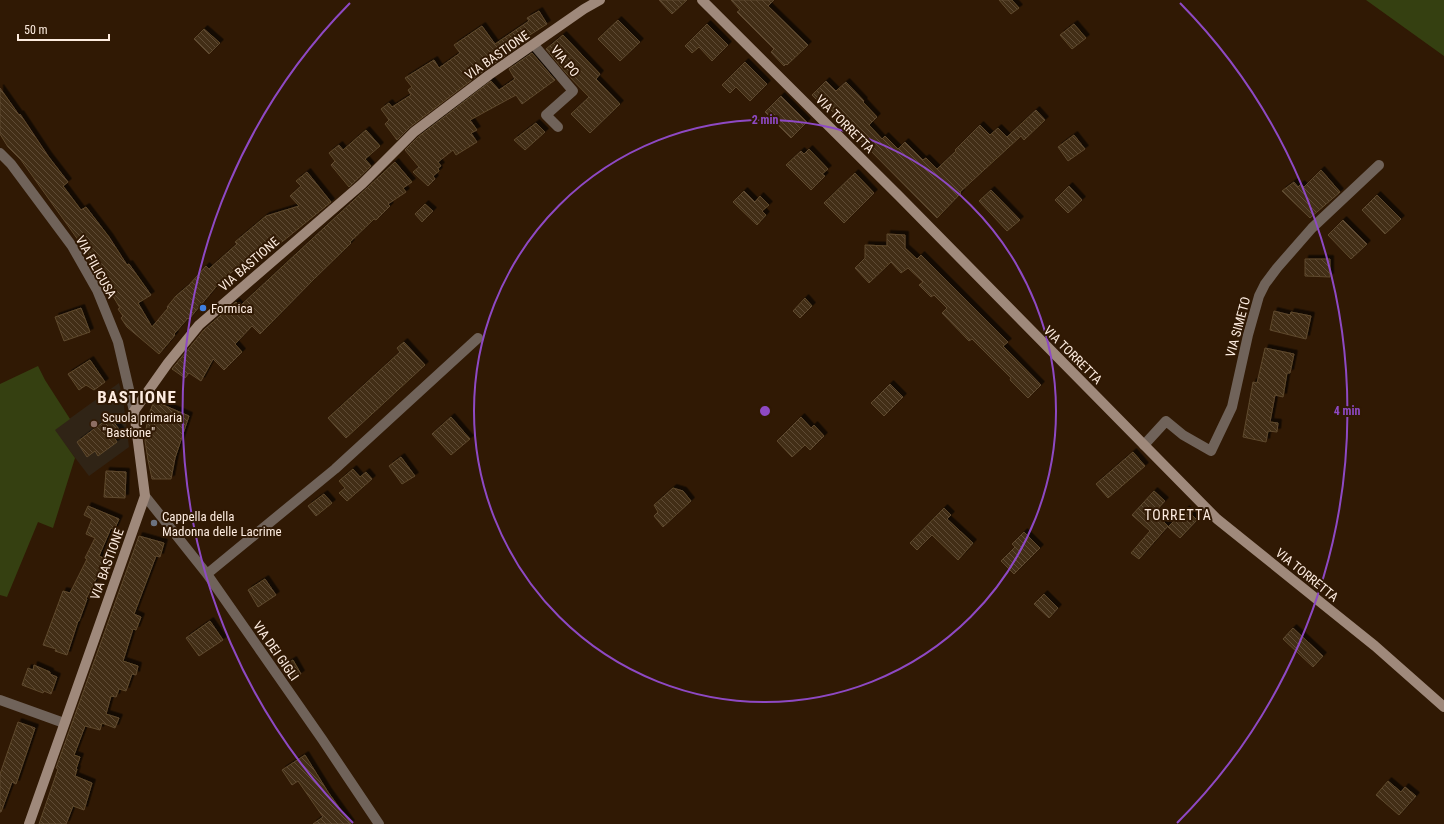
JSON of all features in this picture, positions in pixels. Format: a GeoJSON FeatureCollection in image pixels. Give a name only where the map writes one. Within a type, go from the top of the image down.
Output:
{"type":"FeatureCollection","features":[{"type":"Feature","properties":{"kind":"street","name":"VIA BASTIONE"},"geometry":{"type":"LineString","coordinates":[[29,824],[146,496],[134,411],[168,363],[199,325],[362,184],[414,132],[489,75],[584,9],[600,0]]}},
{"type":"Feature","properties":{"kind":"street","name":"VIA TORRETTA"},"geometry":{"type":"LineString","coordinates":[[702,0],[905,202],[1217,519],[1375,646],[1444,708]]}},
{"type":"Feature","properties":{"kind":"street","name":"VIA PO"},"geometry":{"type":"LineString","coordinates":[[534,45],[573,91],[546,115],[558,127]]}},
{"type":"Feature","properties":{"kind":"street","name":"VIA FILICUSA"},"geometry":{"type":"LineString","coordinates":[[0,153],[11,164],[72,246],[96,290],[118,342],[134,411]]}},
{"type":"Feature","properties":{"kind":"street","name":"VIA SIMETO"},"geometry":{"type":"LineString","coordinates":[[1144,445],[1166,421],[1183,435],[1211,451],[1232,407],[1248,335],[1259,296],[1265,284],[1276,268],[1312,228],[1379,165]]}},
{"type":"Feature","properties":{"kind":"street"},"geometry":{"type":"LineString","coordinates":[[206,574],[335,469],[478,338]]}},
{"type":"Feature","properties":{"kind":"street","name":"VIA DEI GIGLI"},"geometry":{"type":"LineString","coordinates":[[146,496],[206,574],[322,739],[379,824]]}},
{"type":"Feature","properties":{"kind":"street"},"geometry":{"type":"LineString","coordinates":[[0,700],[64,723]]}},
{"type":"Feature","properties":{"kind":"shaded area","name":"Scuola primaria \"Bastione\""},"geometry":{"type":"Polygon","coordinates":[[[119,383],[123,398],[129,447],[89,476],[54,430],[119,383]]]}},
{"type":"Feature","properties":{"kind":"green space"},"geometry":{"type":"Polygon","coordinates":[[[1366,0],[1444,0],[1444,56],[1366,0]]]}},
{"type":"Feature","properties":{"kind":"green space"},"geometry":{"type":"Polygon","coordinates":[[[38,366],[45,380],[70,419],[55,430],[75,458],[53,528],[38,522],[7,597],[0,595],[0,384],[38,366]]]}},
{"type":"Feature","properties":{"kind":"building"},"geometry":{"type":"Polygon","coordinates":[[[659,0],[687,0],[672,14],[659,0]]]}},
{"type":"Feature","properties":{"kind":"building"},"geometry":{"type":"Polygon","coordinates":[[[731,0],[774,0],[768,6],[808,45],[787,65],[786,64],[784,66],[771,52],[774,49],[737,12],[740,10],[731,0]]]}},
{"type":"Feature","properties":{"kind":"building"},"geometry":{"type":"Polygon","coordinates":[[[999,0],[1012,0],[1019,8],[1011,14],[999,0]]]}},
{"type":"Feature","properties":{"kind":"building"},"geometry":{"type":"Polygon","coordinates":[[[539,11],[547,24],[525,38],[526,41],[410,127],[397,140],[385,124],[389,120],[381,109],[389,103],[392,107],[411,95],[408,90],[412,87],[405,78],[434,60],[439,68],[460,53],[454,45],[482,26],[495,44],[529,21],[527,18],[539,11]]]}},
{"type":"Feature","properties":{"kind":"building"},"geometry":{"type":"Polygon","coordinates":[[[618,20],[640,42],[620,61],[598,39],[618,20]]]}},
{"type":"Feature","properties":{"kind":"building"},"geometry":{"type":"Polygon","coordinates":[[[707,24],[728,45],[712,61],[699,47],[692,53],[685,46],[707,24]]]}},
{"type":"Feature","properties":{"kind":"building"},"geometry":{"type":"Polygon","coordinates":[[[1074,24],[1086,38],[1072,49],[1060,35],[1074,24]]]}},
{"type":"Feature","properties":{"kind":"building"},"geometry":{"type":"Polygon","coordinates":[[[204,29],[220,43],[209,54],[194,39],[204,29]]]}},
{"type":"Feature","properties":{"kind":"building"},"geometry":{"type":"Polygon","coordinates":[[[563,35],[600,74],[596,79],[620,104],[590,133],[571,114],[589,97],[546,49],[563,35]]]}},
{"type":"Feature","properties":{"kind":"building"},"geometry":{"type":"Polygon","coordinates":[[[532,53],[555,80],[522,104],[516,95],[470,120],[477,130],[471,133],[477,142],[456,155],[453,150],[438,162],[441,166],[438,168],[439,171],[433,176],[435,179],[428,186],[413,172],[419,167],[405,150],[418,137],[491,81],[499,90],[515,79],[509,69],[532,53]]]}},
{"type":"Feature","properties":{"kind":"building"},"geometry":{"type":"Polygon","coordinates":[[[745,62],[767,84],[750,101],[736,87],[730,93],[722,85],[745,62]]]}},
{"type":"Feature","properties":{"kind":"building"},"geometry":{"type":"Polygon","coordinates":[[[826,81],[836,91],[846,82],[877,117],[869,125],[882,139],[885,136],[898,149],[905,142],[923,160],[926,158],[937,169],[980,125],[990,135],[998,128],[1007,137],[1036,110],[1045,120],[1024,140],[1021,136],[960,192],[961,193],[937,218],[861,141],[859,142],[844,127],[846,125],[829,108],[827,110],[812,95],[826,81]]]}},
{"type":"Feature","properties":{"kind":"building"},"geometry":{"type":"Polygon","coordinates":[[[0,88],[68,182],[63,186],[81,210],[86,207],[109,237],[127,265],[129,264],[151,295],[138,303],[152,327],[176,296],[189,285],[206,266],[209,269],[237,244],[235,242],[266,216],[299,206],[290,196],[301,186],[296,181],[307,172],[331,202],[245,272],[239,266],[220,282],[189,319],[188,318],[174,334],[175,335],[159,354],[127,327],[121,318],[123,316],[118,309],[120,308],[110,291],[106,292],[89,259],[91,258],[21,160],[8,147],[0,134],[0,88]]]}},
{"type":"Feature","properties":{"kind":"building"},"geometry":{"type":"Polygon","coordinates":[[[781,96],[807,122],[791,138],[765,112],[781,96]]]}},
{"type":"Feature","properties":{"kind":"building"},"geometry":{"type":"Polygon","coordinates":[[[536,123],[545,132],[525,150],[514,140],[536,123]]]}},
{"type":"Feature","properties":{"kind":"building"},"geometry":{"type":"Polygon","coordinates":[[[366,130],[380,146],[365,159],[371,166],[349,187],[331,165],[335,161],[329,153],[339,145],[343,150],[366,130]]]}},
{"type":"Feature","properties":{"kind":"building"},"geometry":{"type":"Polygon","coordinates":[[[1074,135],[1085,149],[1068,161],[1058,147],[1074,135]]]}},
{"type":"Feature","properties":{"kind":"building"},"geometry":{"type":"Polygon","coordinates":[[[809,149],[828,169],[822,174],[825,176],[811,190],[786,165],[801,151],[804,154],[809,149]]]}},
{"type":"Feature","properties":{"kind":"building"},"geometry":{"type":"Polygon","coordinates":[[[395,162],[412,182],[403,188],[406,192],[388,204],[390,206],[350,242],[351,243],[260,334],[252,326],[235,344],[242,352],[224,370],[213,359],[201,381],[189,373],[185,378],[172,369],[204,330],[236,302],[240,306],[395,162]]]}},
{"type":"Feature","properties":{"kind":"building"},"geometry":{"type":"Polygon","coordinates":[[[1321,170],[1340,192],[1310,218],[1282,191],[1294,182],[1298,187],[1301,184],[1304,187],[1321,170]]]}},
{"type":"Feature","properties":{"kind":"building"},"geometry":{"type":"Polygon","coordinates":[[[855,173],[874,193],[844,223],[824,203],[855,173]]]}},
{"type":"Feature","properties":{"kind":"building"},"geometry":{"type":"Polygon","coordinates":[[[1069,186],[1082,200],[1068,213],[1055,200],[1069,186]]]}},
{"type":"Feature","properties":{"kind":"building"},"geometry":{"type":"Polygon","coordinates":[[[991,190],[1020,220],[1007,231],[979,201],[991,190]]]}},
{"type":"Feature","properties":{"kind":"building"},"geometry":{"type":"Polygon","coordinates":[[[744,191],[755,202],[760,196],[769,205],[762,211],[766,215],[757,225],[733,202],[744,191]]]}},
{"type":"Feature","properties":{"kind":"building"},"geometry":{"type":"Polygon","coordinates":[[[1377,195],[1401,219],[1385,234],[1362,210],[1377,195]]]}},
{"type":"Feature","properties":{"kind":"building"},"geometry":{"type":"Polygon","coordinates":[[[425,204],[433,211],[422,222],[415,214],[425,204]]]}},
{"type":"Feature","properties":{"kind":"building"},"geometry":{"type":"Polygon","coordinates":[[[1343,220],[1367,244],[1351,259],[1328,235],[1343,220]]]}},
{"type":"Feature","properties":{"kind":"building"},"geometry":{"type":"Polygon","coordinates":[[[887,234],[905,235],[905,248],[917,259],[921,255],[1008,342],[1003,346],[1041,385],[1028,398],[1010,380],[1011,378],[972,339],[969,341],[942,313],[947,308],[934,295],[931,297],[919,285],[923,282],[908,268],[901,273],[891,262],[869,283],[855,268],[865,258],[865,245],[887,246],[887,234]]]}},
{"type":"Feature","properties":{"kind":"building"},"geometry":{"type":"Polygon","coordinates":[[[1305,259],[1330,259],[1330,277],[1305,276],[1305,259]]]}},
{"type":"Feature","properties":{"kind":"building"},"geometry":{"type":"Polygon","coordinates":[[[805,298],[812,306],[800,318],[793,311],[805,298]]]}},
{"type":"Feature","properties":{"kind":"building"},"geometry":{"type":"Polygon","coordinates":[[[81,308],[90,332],[64,341],[55,317],[81,308]]]}},
{"type":"Feature","properties":{"kind":"building"},"geometry":{"type":"Polygon","coordinates":[[[1274,311],[1290,315],[1291,312],[1311,316],[1306,339],[1270,330],[1274,311]]]}},
{"type":"Feature","properties":{"kind":"building"},"geometry":{"type":"Polygon","coordinates":[[[404,342],[425,365],[346,438],[328,418],[400,352],[397,348],[404,342]]]}},
{"type":"Feature","properties":{"kind":"building"},"geometry":{"type":"Polygon","coordinates":[[[1265,348],[1294,354],[1290,373],[1287,373],[1283,397],[1275,395],[1270,422],[1278,423],[1277,432],[1268,431],[1266,442],[1243,437],[1253,382],[1257,383],[1265,348]]]}},
{"type":"Feature","properties":{"kind":"building"},"geometry":{"type":"Polygon","coordinates":[[[90,360],[105,382],[94,390],[86,385],[79,390],[68,374],[90,360]]]}},
{"type":"Feature","properties":{"kind":"building"},"geometry":{"type":"Polygon","coordinates":[[[890,384],[903,397],[884,416],[871,403],[890,384]]]}},
{"type":"Feature","properties":{"kind":"building"},"geometry":{"type":"Polygon","coordinates":[[[154,401],[189,416],[175,458],[171,479],[152,479],[145,441],[149,414],[154,401]]]}},
{"type":"Feature","properties":{"kind":"building"},"geometry":{"type":"Polygon","coordinates":[[[110,417],[121,432],[114,437],[117,442],[98,456],[95,451],[87,457],[77,442],[110,417]]]}},
{"type":"Feature","properties":{"kind":"building"},"geometry":{"type":"Polygon","coordinates":[[[451,417],[470,439],[451,455],[432,434],[451,417]]]}},
{"type":"Feature","properties":{"kind":"building"},"geometry":{"type":"Polygon","coordinates":[[[801,417],[811,428],[814,425],[824,436],[810,450],[805,445],[792,457],[777,441],[801,417]]]}},
{"type":"Feature","properties":{"kind":"building"},"geometry":{"type":"Polygon","coordinates":[[[1133,452],[1145,466],[1108,498],[1096,484],[1133,452]]]}},
{"type":"Feature","properties":{"kind":"building"},"geometry":{"type":"Polygon","coordinates":[[[401,457],[415,476],[402,484],[389,466],[401,457]]]}},
{"type":"Feature","properties":{"kind":"building"},"geometry":{"type":"Polygon","coordinates":[[[353,469],[360,477],[366,472],[372,479],[347,501],[339,493],[345,488],[339,481],[353,469]]]}},
{"type":"Feature","properties":{"kind":"building"},"geometry":{"type":"Polygon","coordinates":[[[106,471],[126,472],[125,498],[104,497],[106,471]]]}},
{"type":"Feature","properties":{"kind":"building"},"geometry":{"type":"Polygon","coordinates":[[[673,488],[683,491],[691,501],[663,527],[654,516],[658,512],[654,505],[673,488]]]}},
{"type":"Feature","properties":{"kind":"building"},"geometry":{"type":"Polygon","coordinates":[[[1154,491],[1165,501],[1154,513],[1168,526],[1139,559],[1131,553],[1150,531],[1132,515],[1154,491]]]}},
{"type":"Feature","properties":{"kind":"building"},"geometry":{"type":"Polygon","coordinates":[[[324,494],[332,503],[316,516],[308,506],[324,494]]]}},
{"type":"Feature","properties":{"kind":"building"},"geometry":{"type":"Polygon","coordinates":[[[88,506],[119,519],[114,530],[111,528],[99,556],[106,559],[86,599],[67,655],[55,651],[56,649],[43,645],[63,591],[70,593],[87,559],[85,558],[95,538],[86,534],[92,519],[84,515],[88,506]]]}},
{"type":"Feature","properties":{"kind":"building"},"geometry":{"type":"Polygon","coordinates":[[[944,508],[951,515],[947,519],[973,543],[958,560],[932,535],[917,550],[910,543],[944,508]]]}},
{"type":"Feature","properties":{"kind":"building"},"geometry":{"type":"Polygon","coordinates":[[[1186,509],[1197,520],[1180,538],[1168,527],[1186,509]]]}},
{"type":"Feature","properties":{"kind":"building"},"geometry":{"type":"Polygon","coordinates":[[[1024,532],[1040,548],[1014,574],[1001,561],[1015,547],[1012,544],[1024,532]]]}},
{"type":"Feature","properties":{"kind":"building"},"geometry":{"type":"Polygon","coordinates":[[[139,536],[164,543],[160,557],[156,556],[134,614],[141,617],[136,630],[133,629],[123,661],[138,666],[136,675],[132,674],[126,691],[119,689],[116,697],[111,696],[106,714],[119,718],[115,728],[102,723],[100,730],[85,726],[74,755],[80,757],[75,776],[92,783],[84,810],[73,806],[66,824],[39,824],[58,769],[56,768],[139,536]]]}},
{"type":"Feature","properties":{"kind":"building"},"geometry":{"type":"Polygon","coordinates":[[[265,579],[276,595],[258,607],[248,590],[265,579]]]}},
{"type":"Feature","properties":{"kind":"building"},"geometry":{"type":"Polygon","coordinates":[[[1044,594],[1058,608],[1049,618],[1034,604],[1044,594]]]}},
{"type":"Feature","properties":{"kind":"building"},"geometry":{"type":"Polygon","coordinates":[[[210,621],[223,640],[199,656],[186,638],[210,621]]]}},
{"type":"Feature","properties":{"kind":"building"},"geometry":{"type":"Polygon","coordinates":[[[1293,628],[1323,656],[1313,667],[1283,639],[1293,628]]]}},
{"type":"Feature","properties":{"kind":"building"},"geometry":{"type":"Polygon","coordinates":[[[293,660],[301,674],[293,679],[285,665],[293,660]]]}},
{"type":"Feature","properties":{"kind":"building"},"geometry":{"type":"Polygon","coordinates":[[[34,665],[57,677],[51,694],[44,691],[43,693],[22,685],[28,668],[33,670],[34,665]]]}},
{"type":"Feature","properties":{"kind":"building"},"geometry":{"type":"Polygon","coordinates":[[[18,722],[35,728],[16,784],[12,782],[0,812],[0,774],[18,722]]]}},
{"type":"Feature","properties":{"kind":"building"},"geometry":{"type":"Polygon","coordinates":[[[305,755],[328,792],[351,824],[313,824],[323,817],[298,781],[292,785],[282,770],[305,755]]]}},
{"type":"Feature","properties":{"kind":"building"},"geometry":{"type":"Polygon","coordinates":[[[1388,781],[1401,792],[1405,787],[1416,796],[1399,815],[1376,795],[1388,781]]]}},
{"type":"Feature","properties":{"kind":"place","name":"Formica"},"geometry":{"type":"Point","coordinates":[203,308]}},
{"type":"Feature","properties":{"kind":"place","name":"Scuola primaria \"Bastione\""},"geometry":{"type":"Point","coordinates":[94,424]}},
{"type":"Feature","properties":{"kind":"place","name":"Cappella della Madonna delle Lacrime"},"geometry":{"type":"Point","coordinates":[154,523]}},
{"type":"Feature","properties":{"kind":"district","name":"BASTIONE"},"geometry":{"type":"Point","coordinates":[137,397]}},
{"type":"Feature","properties":{"kind":"district","name":"TORRETTA"},"geometry":{"type":"Point","coordinates":[1178,515]}}]}
